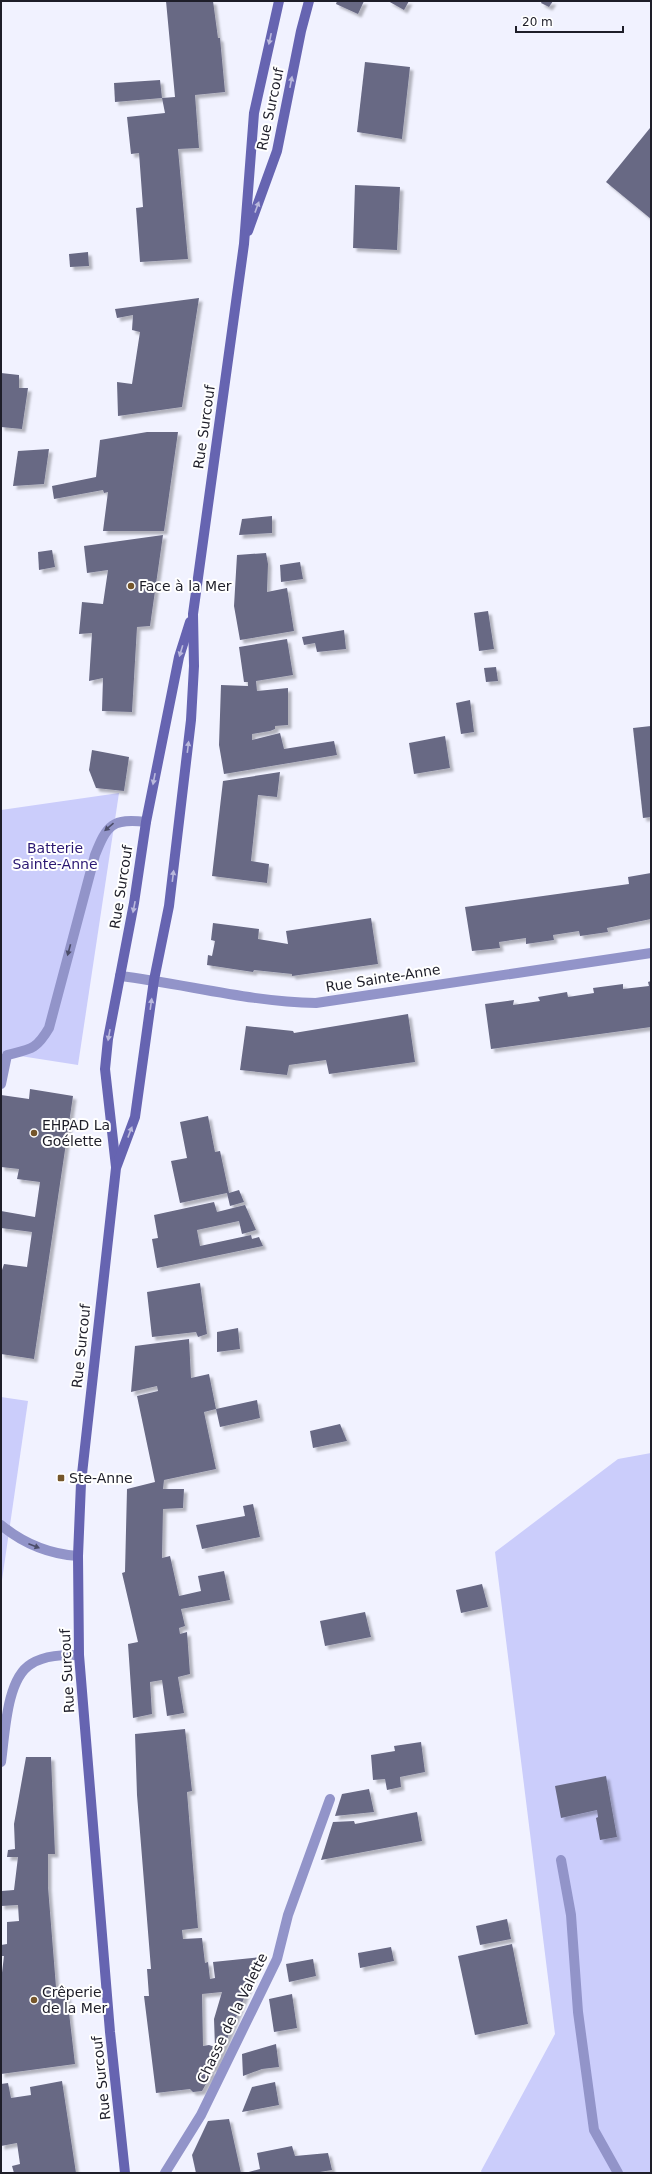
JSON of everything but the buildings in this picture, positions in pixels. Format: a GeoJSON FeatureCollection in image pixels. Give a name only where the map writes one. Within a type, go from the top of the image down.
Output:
{"type":"FeatureCollection","features":[{"type":"Feature","properties":{"kind":"main road","name":"Rue Surcouf"},"geometry":{"type":"LineString","coordinates":[[116,1168],[135,1117],[154,980],[169,906],[191,720],[194,666],[193,614],[244,244],[254,113],[279,1]]}},
{"type":"Feature","properties":{"kind":"main road","name":"Rue Surcouf"},"geometry":{"type":"LineString","coordinates":[[244,244],[277,151],[301,31],[309,1]]}},
{"type":"Feature","properties":{"kind":"main road","name":"Rue Surcouf"},"geometry":{"type":"LineString","coordinates":[[125,2173],[110,2024],[79,1655],[78,1556],[81,1483],[116,1168],[105,1070],[108,1039],[134,903],[146,822],[179,657],[193,614]]}},
{"type":"Feature","properties":{"kind":"street"},"geometry":{"type":"LineString","coordinates":[[1,1084],[4,1054],[32,1049],[42,1040],[49,1028],[94,855],[104,832],[113,823],[128,820],[146,822]]}},
{"type":"Feature","properties":{"kind":"street","name":"Rue Sainte-Anne"},"geometry":{"type":"LineString","coordinates":[[120,976],[154,980],[225,994],[285,1002],[316,1003],[651,953]]}},
{"type":"Feature","properties":{"kind":"street"},"geometry":{"type":"LineString","coordinates":[[1,1525],[16,1538],[32,1545],[59,1554],[78,1556]]}},
{"type":"Feature","properties":{"kind":"street"},"geometry":{"type":"LineString","coordinates":[[1,1762],[12,1691],[22,1671],[31,1663],[51,1656],[79,1655]]}},
{"type":"Feature","properties":{"kind":"street","name":"Chasse de la Valette"},"geometry":{"type":"LineString","coordinates":[[165,2173],[200,2115],[277,1959],[288,1915],[330,1799]]}},
{"type":"Feature","properties":{"kind":"street"},"geometry":{"type":"LineString","coordinates":[[561,1860],[571,1915],[578,2012],[594,2130],[618,2173]]}},
{"type":"Feature","properties":{"kind":"green space","name":"Batterie Sainte-Anne"},"geometry":{"type":"Polygon","coordinates":[[[119,793],[78,1065],[1,1053],[1,810],[119,793]]]}},
{"type":"Feature","properties":{"kind":"green space"},"geometry":{"type":"Polygon","coordinates":[[[1,1397],[28,1401],[1,1587],[1,1397]]]}},
{"type":"Feature","properties":{"kind":"green space"},"geometry":{"type":"Polygon","coordinates":[[[651,1453],[651,2173],[482,2173],[481,2171],[555,2034],[495,1552],[618,1459],[651,1453]]]}},
{"type":"Feature","properties":{"kind":"place","name":"Face à la Mer"},"geometry":{"type":"Point","coordinates":[131,586]}},
{"type":"Feature","properties":{"kind":"place","name":"EHPAD La Goélette"},"geometry":{"type":"Point","coordinates":[34,1133]}},
{"type":"Feature","properties":{"kind":"place","name":"Ste-Anne"},"geometry":{"type":"Point","coordinates":[61,1478]}},
{"type":"Feature","properties":{"kind":"place","name":"Crêperie de la Mer"},"geometry":{"type":"Point","coordinates":[34,2000]}}]}
